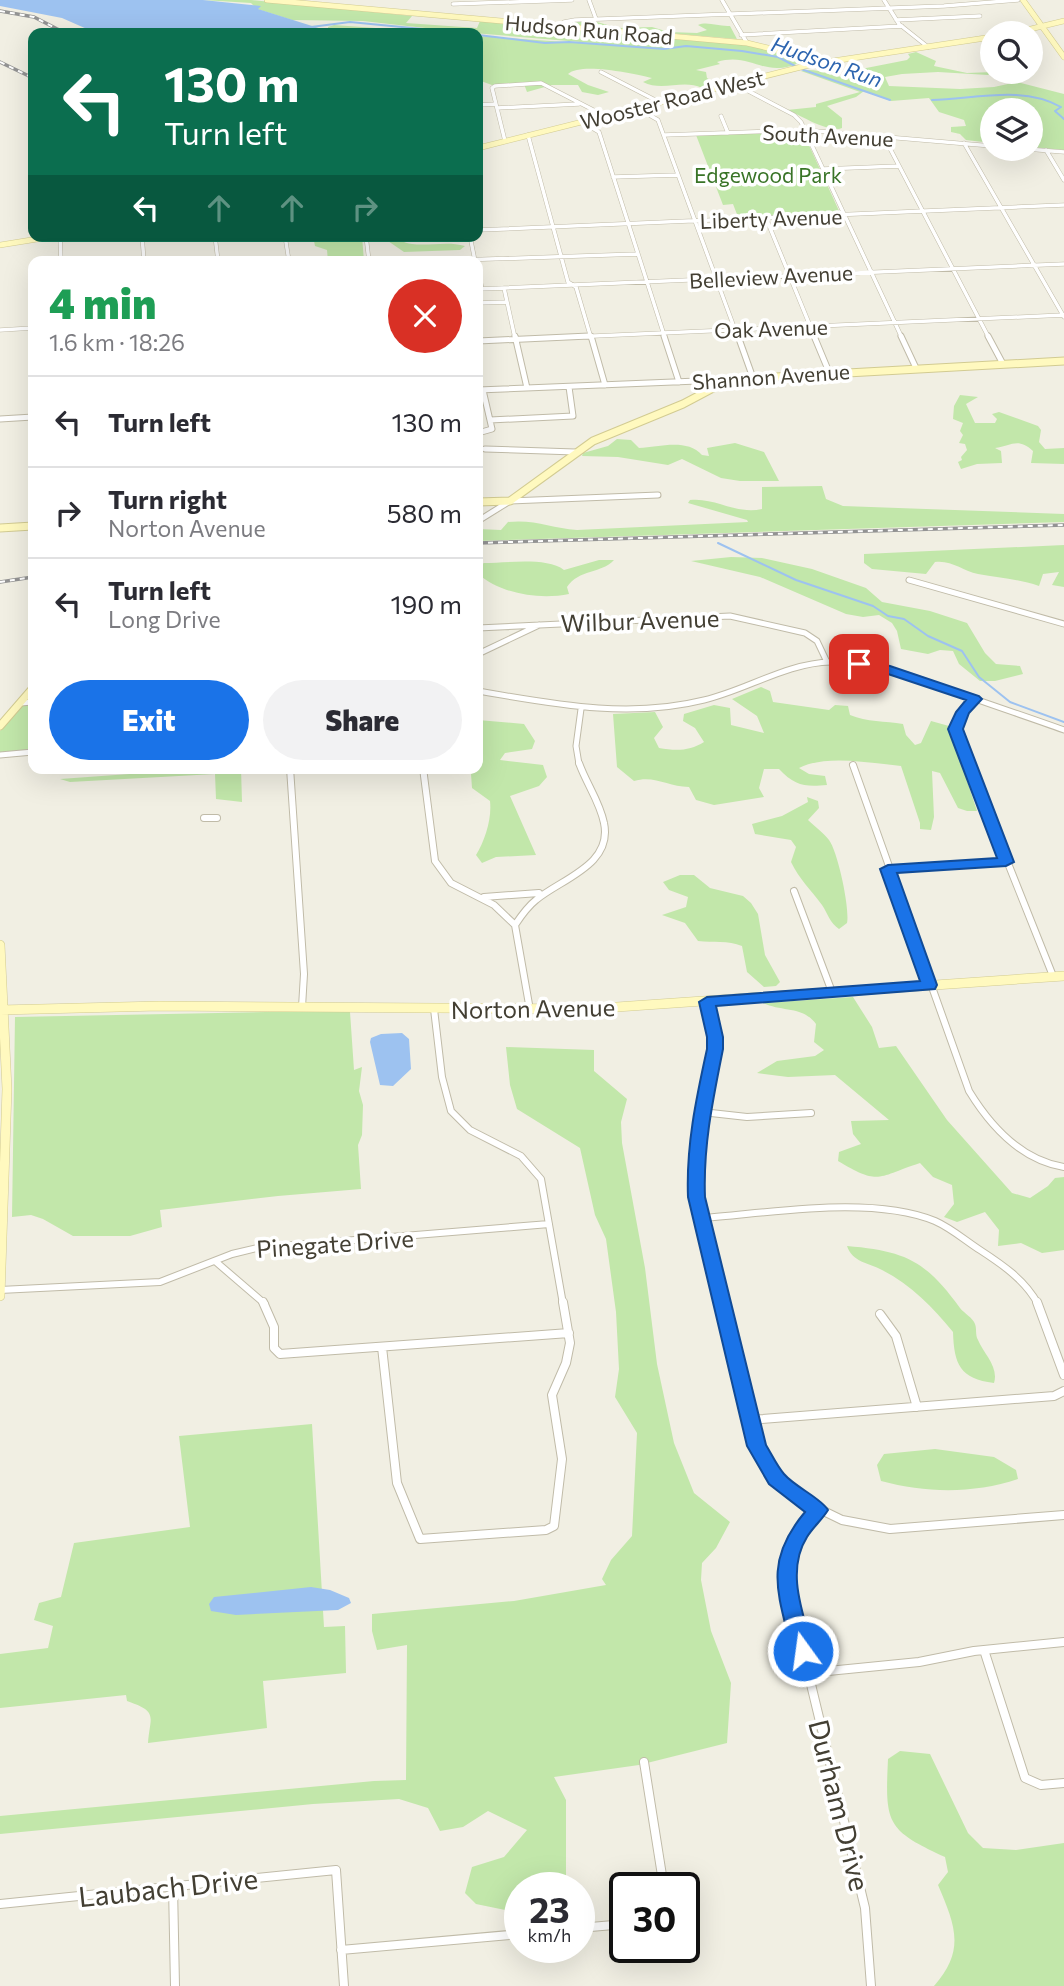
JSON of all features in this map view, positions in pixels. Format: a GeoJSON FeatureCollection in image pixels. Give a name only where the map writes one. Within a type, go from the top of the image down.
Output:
{"type":"FeatureCollection","features":[{"type":"Feature","properties":{"kind":"main road","name":"Hudson Run Road"},"geometry":{"type":"LineString","coordinates":[[267,0],[747,43],[827,62]]}},
{"type":"Feature","properties":{"kind":"main road"},"geometry":{"type":"LineString","coordinates":[[1021,0],[1037,21]]}},
{"type":"Feature","properties":{"kind":"main road"},"geometry":{"type":"LineString","coordinates":[[1043,27],[1064,21]]}},
{"type":"Feature","properties":{"kind":"main road"},"geometry":{"type":"LineString","coordinates":[[1043,28],[1064,57]]}},
{"type":"Feature","properties":{"kind":"main road","name":"Wooster Road West"},"geometry":{"type":"LineString","coordinates":[[483,147],[805,66],[980,39]]}},
{"type":"Feature","properties":{"kind":"main road"},"geometry":{"type":"LineString","coordinates":[[0,246],[28,241]]}},
{"type":"Feature","properties":{"kind":"main road","name":"Shannon Avenue"},"geometry":{"type":"LineString","coordinates":[[722,380],[1064,361]]}},
{"type":"Feature","properties":{"kind":"main road"},"geometry":{"type":"LineString","coordinates":[[483,502],[510,501],[593,441],[683,404],[717,386],[722,380]]}},
{"type":"Feature","properties":{"kind":"main road"},"geometry":{"type":"LineString","coordinates":[[0,528],[28,526]]}},
{"type":"Feature","properties":{"kind":"main road"},"geometry":{"type":"LineString","coordinates":[[0,726],[28,694]]}},
{"type":"Feature","properties":{"kind":"main road"},"geometry":{"type":"LineString","coordinates":[[0,944],[6,1066],[0,1296]]}},
{"type":"Feature","properties":{"kind":"main road","name":"Norton Avenue"},"geometry":{"type":"LineString","coordinates":[[3,1010],[159,1006],[594,1009],[1064,976]]}},
{"type":"Feature","properties":{"kind":"street"},"geometry":{"type":"LineString","coordinates":[[441,16],[454,2],[572,0]]}},
{"type":"Feature","properties":{"kind":"street"},"geometry":{"type":"LineString","coordinates":[[589,0],[596,19]]}},
{"type":"Feature","properties":{"kind":"street"},"geometry":{"type":"LineString","coordinates":[[722,0],[747,43]]}},
{"type":"Feature","properties":{"kind":"street"},"geometry":{"type":"LineString","coordinates":[[884,0],[896,20],[928,47]]}},
{"type":"Feature","properties":{"kind":"street"},"geometry":{"type":"LineString","coordinates":[[557,27],[567,21],[596,19],[1021,0]]}},
{"type":"Feature","properties":{"kind":"street"},"geometry":{"type":"LineString","coordinates":[[896,20],[980,16]]}},
{"type":"Feature","properties":{"kind":"street"},"geometry":{"type":"LineString","coordinates":[[741,35],[902,26]]}},
{"type":"Feature","properties":{"kind":"street"},"geometry":{"type":"LineString","coordinates":[[601,72],[659,102]]}},
{"type":"Feature","properties":{"kind":"street"},"geometry":{"type":"LineString","coordinates":[[505,141],[492,89],[498,86],[539,83],[605,116]]}},
{"type":"Feature","properties":{"kind":"street"},"geometry":{"type":"LineString","coordinates":[[733,83],[794,115],[804,130],[916,368]]}},
{"type":"Feature","properties":{"kind":"street"},"geometry":{"type":"LineString","coordinates":[[483,105],[580,104]]}},
{"type":"Feature","properties":{"kind":"street"},"geometry":{"type":"LineString","coordinates":[[637,108],[656,118],[664,135],[753,378]]}},
{"type":"Feature","properties":{"kind":"street"},"geometry":{"type":"LineString","coordinates":[[721,116],[728,133]]}},
{"type":"Feature","properties":{"kind":"street"},"geometry":{"type":"LineString","coordinates":[[582,122],[598,132],[679,382]]}},
{"type":"Feature","properties":{"kind":"street","name":"South Avenue"},"geometry":{"type":"LineString","coordinates":[[664,135],[804,130],[980,145]]}},
{"type":"Feature","properties":{"kind":"street"},"geometry":{"type":"LineString","coordinates":[[528,135],[568,282],[576,287],[605,385]]}},
{"type":"Feature","properties":{"kind":"street"},"geometry":{"type":"LineString","coordinates":[[884,136],[1003,364]]}},
{"type":"Feature","properties":{"kind":"street"},"geometry":{"type":"LineString","coordinates":[[964,143],[1064,316]]}},
{"type":"Feature","properties":{"kind":"street"},"geometry":{"type":"LineString","coordinates":[[1043,150],[1064,152]]}},
{"type":"Feature","properties":{"kind":"street"},"geometry":{"type":"LineString","coordinates":[[1046,150],[1064,180]]}},
{"type":"Feature","properties":{"kind":"street"},"geometry":{"type":"LineString","coordinates":[[823,169],[900,166]]}},
{"type":"Feature","properties":{"kind":"street"},"geometry":{"type":"LineString","coordinates":[[614,177],[678,174]]}},
{"type":"Feature","properties":{"kind":"street","name":"Liberty Avenue"},"geometry":{"type":"LineString","coordinates":[[483,230],[1064,205]]}},
{"type":"Feature","properties":{"kind":"street"},"geometry":{"type":"LineString","coordinates":[[766,218],[829,372]]}},
{"type":"Feature","properties":{"kind":"street"},"geometry":{"type":"LineString","coordinates":[[483,260],[638,254]]}},
{"type":"Feature","properties":{"kind":"street","name":"Belleview Avenue"},"geometry":{"type":"LineString","coordinates":[[483,289],[1064,264]]}},
{"type":"Feature","properties":{"kind":"street"},"geometry":{"type":"LineString","coordinates":[[504,288],[527,388]]}},
{"type":"Feature","properties":{"kind":"street"},"geometry":{"type":"LineString","coordinates":[[483,303],[507,302]]}},
{"type":"Feature","properties":{"kind":"street","name":"Oak Avenue"},"geometry":{"type":"LineString","coordinates":[[483,341],[1064,316]]}},
{"type":"Feature","properties":{"kind":"street"},"geometry":{"type":"LineString","coordinates":[[0,330],[28,328]]}},
{"type":"Feature","properties":{"kind":"street","name":"Shannon Avenue"},"geometry":{"type":"LineString","coordinates":[[483,390],[722,380]]}},
{"type":"Feature","properties":{"kind":"street"},"geometry":{"type":"LineString","coordinates":[[490,420],[573,416],[569,387]]}},
{"type":"Feature","properties":{"kind":"street"},"geometry":{"type":"LineString","coordinates":[[483,399],[492,427],[483,432]]}},
{"type":"Feature","properties":{"kind":"street"},"geometry":{"type":"LineString","coordinates":[[0,419],[28,417]]}},
{"type":"Feature","properties":{"kind":"street"},"geometry":{"type":"LineString","coordinates":[[485,449],[575,452]]}},
{"type":"Feature","properties":{"kind":"street"},"geometry":{"type":"LineString","coordinates":[[483,518],[510,501],[658,495]]}},
{"type":"Feature","properties":{"kind":"street"},"geometry":{"type":"LineString","coordinates":[[909,580],[1064,624]]}},
{"type":"Feature","properties":{"kind":"street","name":"Wilbur Avenue"},"geometry":{"type":"LineString","coordinates":[[483,628],[705,615],[730,616],[804,633],[817,641],[827,662]]}},
{"type":"Feature","properties":{"kind":"street"},"geometry":{"type":"LineString","coordinates":[[483,652],[540,624]]}},
{"type":"Feature","properties":{"kind":"street"},"geometry":{"type":"LineString","coordinates":[[483,692],[581,709],[649,709],[689,704],[737,690],[785,670],[827,662],[885,668],[1064,730]]}},
{"type":"Feature","properties":{"kind":"street"},"geometry":{"type":"LineString","coordinates":[[975,699],[963,712],[956,729],[1006,862],[1054,976]]}},
{"type":"Feature","properties":{"kind":"street"},"geometry":{"type":"LineString","coordinates":[[20,703],[28,702]]}},
{"type":"Feature","properties":{"kind":"street"},"geometry":{"type":"LineString","coordinates":[[515,925],[526,908],[544,891],[588,865],[600,852],[606,836],[606,825],[577,756],[581,709]]}},
{"type":"Feature","properties":{"kind":"street"},"geometry":{"type":"LineString","coordinates":[[0,755],[28,752]]}},
{"type":"Feature","properties":{"kind":"street"},"geometry":{"type":"LineString","coordinates":[[853,765],[961,1073],[981,1112],[1032,1158],[1048,1165],[1064,1167]]}},
{"type":"Feature","properties":{"kind":"street"},"geometry":{"type":"LineString","coordinates":[[290,774],[304,974],[302,1007]]}},
{"type":"Feature","properties":{"kind":"street"},"geometry":{"type":"LineString","coordinates":[[424,774],[435,861],[451,883],[495,905],[515,925],[530,1010]]}},
{"type":"Feature","properties":{"kind":"street"},"geometry":{"type":"LineString","coordinates":[[204,818],[217,818]]}},
{"type":"Feature","properties":{"kind":"street"},"geometry":{"type":"LineString","coordinates":[[888,869],[1006,862]]}},
{"type":"Feature","properties":{"kind":"street"},"geometry":{"type":"LineString","coordinates":[[475,896],[500,897],[544,891]]}},
{"type":"Feature","properties":{"kind":"street"},"geometry":{"type":"LineString","coordinates":[[794,891],[832,992]]}},
{"type":"Feature","properties":{"kind":"street"},"geometry":{"type":"LineString","coordinates":[[707,1002],[715,1049],[695,1160],[697,1197],[750,1420],[757,1446],[770,1471],[800,1500],[818,1510],[861,1525],[897,1529],[1064,1515]]}},
{"type":"Feature","properties":{"kind":"street"},"geometry":{"type":"LineString","coordinates":[[382,1348],[397,1483],[420,1539],[552,1528],[556,1523],[562,1468],[552,1395],[569,1353],[569,1333],[541,1179],[533,1164],[516,1151],[467,1128],[452,1112],[433,1009]]}},
{"type":"Feature","properties":{"kind":"street"},"geometry":{"type":"LineString","coordinates":[[702,1112],[747,1117],[811,1113]]}},
{"type":"Feature","properties":{"kind":"street"},"geometry":{"type":"LineString","coordinates":[[702,1218],[865,1207],[899,1210],[937,1222],[1005,1266],[1028,1288],[1037,1302],[1064,1375]]}},
{"type":"Feature","properties":{"kind":"street","name":"Pinegate Drive"},"geometry":{"type":"LineString","coordinates":[[0,1290],[160,1282],[185,1275],[232,1253],[257,1248],[549,1224]]}},
{"type":"Feature","properties":{"kind":"street"},"geometry":{"type":"LineString","coordinates":[[215,1261],[265,1304],[274,1327],[276,1352],[285,1355],[569,1333]]}},
{"type":"Feature","properties":{"kind":"street"},"geometry":{"type":"LineString","coordinates":[[880,1314],[896,1336],[917,1407]]}},
{"type":"Feature","properties":{"kind":"street"},"geometry":{"type":"LineString","coordinates":[[750,1420],[1063,1393]]}},
{"type":"Feature","properties":{"kind":"street","name":"Durham Drive"},"geometry":{"type":"LineString","coordinates":[[818,1510],[797,1535],[786,1570],[786,1585],[865,1908],[871,1986]]}},
{"type":"Feature","properties":{"kind":"street"},"geometry":{"type":"LineString","coordinates":[[808,1673],[919,1662],[984,1650],[1064,1642]]}},
{"type":"Feature","properties":{"kind":"street"},"geometry":{"type":"LineString","coordinates":[[984,1650],[1025,1778],[1041,1785],[1064,1783]]}},
{"type":"Feature","properties":{"kind":"street"},"geometry":{"type":"LineString","coordinates":[[644,1762],[661,1872]]}},
{"type":"Feature","properties":{"kind":"street","name":"Laubach Drive"},"geometry":{"type":"LineString","coordinates":[[0,1903],[336,1870],[341,1950]]}},
{"type":"Feature","properties":{"kind":"street"},"geometry":{"type":"LineString","coordinates":[[173,1886],[175,1986]]}},
{"type":"Feature","properties":{"kind":"street"},"geometry":{"type":"LineString","coordinates":[[344,1986],[341,1950],[504,1935]]}},
{"type":"Feature","properties":{"kind":"green space"},"geometry":{"type":"Polygon","coordinates":[[[203,0],[251,0],[412,16],[406,23],[477,28],[425,28],[363,21],[292,20],[257,9],[251,3],[203,0]]]}},
{"type":"Feature","properties":{"kind":"green space"},"geometry":{"type":"Polygon","coordinates":[[[590,20],[618,28],[652,27],[669,32],[697,33],[707,30],[698,25],[702,24],[730,26],[737,39],[564,24],[590,20]]]}},
{"type":"Feature","properties":{"kind":"green space"},"geometry":{"type":"Polygon","coordinates":[[[480,21],[758,46],[803,61],[778,68],[740,60],[717,62],[720,64],[696,70],[706,72],[707,78],[717,84],[702,88],[687,85],[650,85],[643,82],[652,78],[608,70],[584,69],[568,74],[609,92],[598,95],[582,92],[578,85],[552,85],[527,92],[524,84],[492,85],[483,82],[483,36],[665,49],[483,34],[483,28],[477,28],[480,21]]]}},
{"type":"Feature","properties":{"kind":"green space"},"geometry":{"type":"Polygon","coordinates":[[[334,25],[376,28],[328,28],[334,25]]]}},
{"type":"Feature","properties":{"kind":"green space"},"geometry":{"type":"Polygon","coordinates":[[[916,52],[936,61],[934,66],[980,75],[938,72],[902,74],[885,77],[889,86],[960,89],[1025,84],[1064,94],[1064,150],[1043,148],[1043,98],[980,98],[980,142],[966,140],[960,134],[951,132],[951,127],[966,126],[964,120],[939,112],[929,98],[891,101],[864,91],[856,97],[827,106],[842,118],[842,128],[839,129],[819,125],[787,110],[816,107],[816,104],[860,92],[801,71],[852,77],[861,74],[856,70],[907,60],[910,57],[908,54],[916,52]]]}},
{"type":"Feature","properties":{"kind":"green space","name":"Edgewood Park"},"geometry":{"type":"Polygon","coordinates":[[[803,132],[840,213],[738,217],[733,204],[723,205],[696,135],[803,132]]]}},
{"type":"Feature","properties":{"kind":"green space"},"geometry":{"type":"Polygon","coordinates":[[[314,242],[362,242],[364,256],[328,256],[327,250],[315,246],[314,242]]]}},
{"type":"Feature","properties":{"kind":"green space"},"geometry":{"type":"Polygon","coordinates":[[[389,242],[465,246],[460,250],[404,252],[389,242]]]}},
{"type":"Feature","properties":{"kind":"green space"},"geometry":{"type":"Polygon","coordinates":[[[960,395],[978,397],[966,404],[975,423],[995,423],[997,419],[992,414],[999,412],[1038,426],[1041,430],[1039,442],[1045,449],[1064,448],[1064,464],[1031,463],[1033,451],[1019,443],[995,448],[1001,451],[1002,463],[977,464],[961,469],[958,462],[967,450],[965,444],[959,443],[963,435],[960,431],[963,423],[953,419],[954,406],[960,395]]]}},
{"type":"Feature","properties":{"kind":"green space"},"geometry":{"type":"Polygon","coordinates":[[[617,439],[631,440],[639,448],[681,445],[709,456],[707,448],[735,443],[764,452],[779,481],[721,478],[682,459],[668,465],[618,457],[582,456],[583,453],[608,446],[617,439]]]}},
{"type":"Feature","properties":{"kind":"green space"},"geometry":{"type":"Polygon","coordinates":[[[822,486],[826,499],[843,506],[1064,514],[1064,522],[483,541],[483,529],[501,530],[508,522],[577,530],[748,522],[688,503],[690,500],[699,500],[743,510],[762,509],[762,487],[822,486]]]}},
{"type":"Feature","properties":{"kind":"green space"},"geometry":{"type":"Polygon","coordinates":[[[1064,545],[1064,587],[1052,585],[1059,572],[1043,574],[1039,586],[978,574],[941,562],[935,562],[926,574],[872,569],[864,563],[864,554],[1064,545]]]}},
{"type":"Feature","properties":{"kind":"green space"},"geometry":{"type":"Polygon","coordinates":[[[731,557],[762,558],[812,569],[866,588],[882,602],[930,611],[967,623],[985,653],[996,664],[1020,666],[1023,674],[995,681],[980,681],[959,664],[953,651],[940,650],[928,654],[901,649],[897,631],[892,623],[879,615],[863,617],[846,614],[760,577],[691,561],[731,557]]]}},
{"type":"Feature","properties":{"kind":"green space"},"geometry":{"type":"Polygon","coordinates":[[[599,560],[614,560],[603,568],[578,577],[567,587],[569,594],[558,596],[521,594],[483,578],[484,563],[537,562],[548,563],[564,570],[599,560]]]}},
{"type":"Feature","properties":{"kind":"green space"},"geometry":{"type":"Polygon","coordinates":[[[761,687],[770,691],[773,702],[829,710],[835,705],[848,706],[850,715],[856,717],[903,724],[906,735],[915,745],[921,743],[931,721],[949,726],[977,811],[958,808],[940,773],[932,771],[934,817],[931,830],[920,829],[901,766],[835,760],[799,768],[809,774],[825,776],[827,785],[812,786],[795,782],[779,769],[764,769],[759,788],[764,797],[714,805],[696,800],[689,787],[648,779],[634,781],[617,767],[613,714],[655,712],[663,727],[654,738],[659,748],[688,749],[704,742],[695,728],[683,721],[684,714],[714,705],[730,708],[731,725],[764,733],[757,716],[732,699],[761,687]]]}},
{"type":"Feature","properties":{"kind":"green space"},"geometry":{"type":"Polygon","coordinates":[[[28,703],[28,752],[0,754],[0,731],[21,704],[28,703]]]}},
{"type":"Feature","properties":{"kind":"green space"},"geometry":{"type":"Polygon","coordinates":[[[483,720],[524,724],[535,741],[532,749],[505,753],[500,760],[543,765],[547,777],[539,786],[510,796],[536,855],[496,857],[482,863],[476,855],[487,829],[490,801],[472,788],[471,774],[483,774],[483,720]]]}},
{"type":"Feature","properties":{"kind":"green space"},"geometry":{"type":"Polygon","coordinates":[[[130,774],[215,774],[70,782],[60,779],[130,774]]]}},
{"type":"Feature","properties":{"kind":"green space"},"geometry":{"type":"Polygon","coordinates":[[[215,774],[241,774],[242,802],[216,799],[215,774]]]}},
{"type":"Feature","properties":{"kind":"green space"},"geometry":{"type":"Polygon","coordinates":[[[807,797],[818,801],[819,808],[808,820],[829,840],[839,868],[845,894],[847,923],[839,929],[794,868],[791,862],[796,847],[791,840],[755,834],[752,824],[782,816],[808,802],[807,797]]]}},
{"type":"Feature","properties":{"kind":"green space"},"geometry":{"type":"Polygon","coordinates":[[[680,875],[694,875],[710,888],[743,896],[751,903],[758,914],[765,955],[780,982],[776,986],[764,987],[747,972],[742,946],[726,942],[698,941],[685,923],[662,915],[686,907],[688,897],[669,890],[663,882],[680,875]]]}},
{"type":"Feature","properties":{"kind":"green space"},"geometry":{"type":"Polygon","coordinates":[[[853,997],[872,1027],[879,1048],[896,1046],[947,1120],[1012,1193],[1030,1198],[1055,1178],[1064,1177],[1064,1250],[1042,1253],[1021,1243],[998,1246],[999,1230],[985,1212],[957,1222],[944,1217],[954,1204],[952,1185],[933,1177],[920,1163],[879,1177],[862,1174],[838,1161],[839,1152],[861,1144],[853,1134],[851,1121],[889,1120],[835,1075],[788,1077],[757,1073],[777,1061],[815,1056],[824,1050],[814,1042],[816,1024],[811,1018],[799,1012],[763,1003],[853,997]]]}},
{"type":"Feature","properties":{"kind":"green space"},"geometry":{"type":"Polygon","coordinates":[[[350,1012],[354,1070],[362,1067],[359,1091],[363,1105],[362,1135],[358,1145],[361,1189],[160,1210],[162,1227],[130,1236],[73,1236],[31,1215],[12,1217],[15,1017],[350,1012]]]}},
{"type":"Feature","properties":{"kind":"green space"},"geometry":{"type":"Polygon","coordinates":[[[506,1047],[594,1050],[594,1071],[627,1099],[621,1122],[622,1143],[645,1268],[657,1364],[674,1443],[694,1493],[730,1522],[716,1548],[702,1563],[701,1580],[711,1631],[731,1683],[727,1743],[639,1765],[554,1777],[566,1800],[566,1872],[504,1872],[504,1910],[476,1904],[465,1893],[472,1867],[504,1857],[527,1830],[488,1811],[463,1827],[440,1831],[428,1808],[399,1799],[313,1804],[0,1834],[0,1816],[406,1780],[407,1645],[377,1650],[372,1631],[372,1614],[514,1601],[606,1585],[602,1579],[611,1560],[632,1536],[637,1433],[615,1397],[619,1369],[616,1312],[606,1239],[595,1215],[580,1148],[517,1109],[510,1085],[506,1047]]]}},
{"type":"Feature","properties":{"kind":"green space"},"geometry":{"type":"Polygon","coordinates":[[[847,1246],[900,1255],[925,1269],[936,1279],[974,1322],[977,1338],[993,1366],[994,1383],[966,1374],[957,1361],[953,1332],[938,1314],[893,1276],[857,1259],[847,1246]]]}},
{"type":"Feature","properties":{"kind":"green space"},"geometry":{"type":"Polygon","coordinates":[[[312,1424],[324,1627],[345,1626],[346,1673],[263,1681],[267,1728],[148,1743],[150,1716],[144,1708],[127,1701],[126,1695],[0,1708],[0,1654],[48,1648],[53,1626],[34,1620],[39,1603],[61,1597],[74,1543],[190,1527],[179,1436],[312,1424]]]}},
{"type":"Feature","properties":{"kind":"green space"},"geometry":{"type":"Polygon","coordinates":[[[935,1449],[994,1457],[1016,1470],[1018,1479],[984,1487],[950,1490],[915,1488],[881,1481],[877,1465],[884,1454],[935,1449]]]}},
{"type":"Feature","properties":{"kind":"green space"},"geometry":{"type":"Polygon","coordinates":[[[900,1751],[930,1754],[968,1833],[983,1848],[1016,1850],[1064,1843],[1064,1986],[934,1986],[951,1961],[954,1949],[953,1925],[938,1885],[948,1872],[945,1857],[911,1839],[893,1822],[887,1798],[888,1759],[900,1751]]]}},
{"type":"Feature","properties":{"kind":"water"},"geometry":{"type":"Polygon","coordinates":[[[0,0],[203,0],[261,6],[258,9],[318,28],[85,28],[62,18],[0,6],[0,0]]]}},
{"type":"Feature","properties":{"kind":"water"},"geometry":{"type":"Polygon","coordinates":[[[402,1033],[409,1039],[411,1069],[393,1086],[380,1085],[371,1038],[381,1034],[402,1033]]]}},
{"type":"Feature","properties":{"kind":"water"},"geometry":{"type":"Polygon","coordinates":[[[311,1587],[330,1590],[349,1598],[351,1603],[338,1610],[236,1615],[211,1611],[209,1604],[214,1597],[311,1587]]]}},
{"type":"Feature","properties":{"kind":"waterway","name":"Hudson Run"},"geometry":{"type":"LineString","coordinates":[[311,27],[350,22],[412,28]]}},
{"type":"Feature","properties":{"kind":"waterway","name":"Hudson Run"},"geometry":{"type":"LineString","coordinates":[[483,36],[545,43],[569,42],[664,49],[686,46],[742,51],[778,57],[795,66]]}},
{"type":"Feature","properties":{"kind":"waterway","name":"Hudson Run"},"geometry":{"type":"LineString","coordinates":[[801,69],[890,100]]}},
{"type":"Feature","properties":{"kind":"waterway","name":"Hudson Run"},"geometry":{"type":"LineString","coordinates":[[932,100],[998,95],[1031,96],[1061,107],[1055,111],[1064,119]]}},
{"type":"Feature","properties":{"kind":"waterway"},"geometry":{"type":"LineString","coordinates":[[718,543],[796,580],[873,606],[888,616],[904,619],[928,636],[962,651],[979,677],[1010,702],[1064,722]]}},
{"type":"Feature","properties":{"kind":"railway"},"geometry":{"type":"LineString","coordinates":[[0,11],[34,17],[55,28]]}},
{"type":"Feature","properties":{"kind":"railway"},"geometry":{"type":"LineString","coordinates":[[0,62],[28,76]]}},
{"type":"Feature","properties":{"kind":"railway"},"geometry":{"type":"LineString","coordinates":[[483,543],[1064,525]]}},
{"type":"Feature","properties":{"kind":"railway"},"geometry":{"type":"LineString","coordinates":[[0,582],[28,578]]}},
{"type":"Feature","properties":{"kind":"route"},"geometry":{"type":"LineString","coordinates":[[803,1651],[786,1585],[786,1570],[789,1552],[797,1535],[818,1510],[800,1500],[776,1479],[757,1446],[697,1197],[695,1160],[698,1130],[715,1049],[707,1002],[929,985],[888,869],[1006,862],[960,747],[956,729],[959,718],[975,699],[885,668],[859,664]]}}]}
